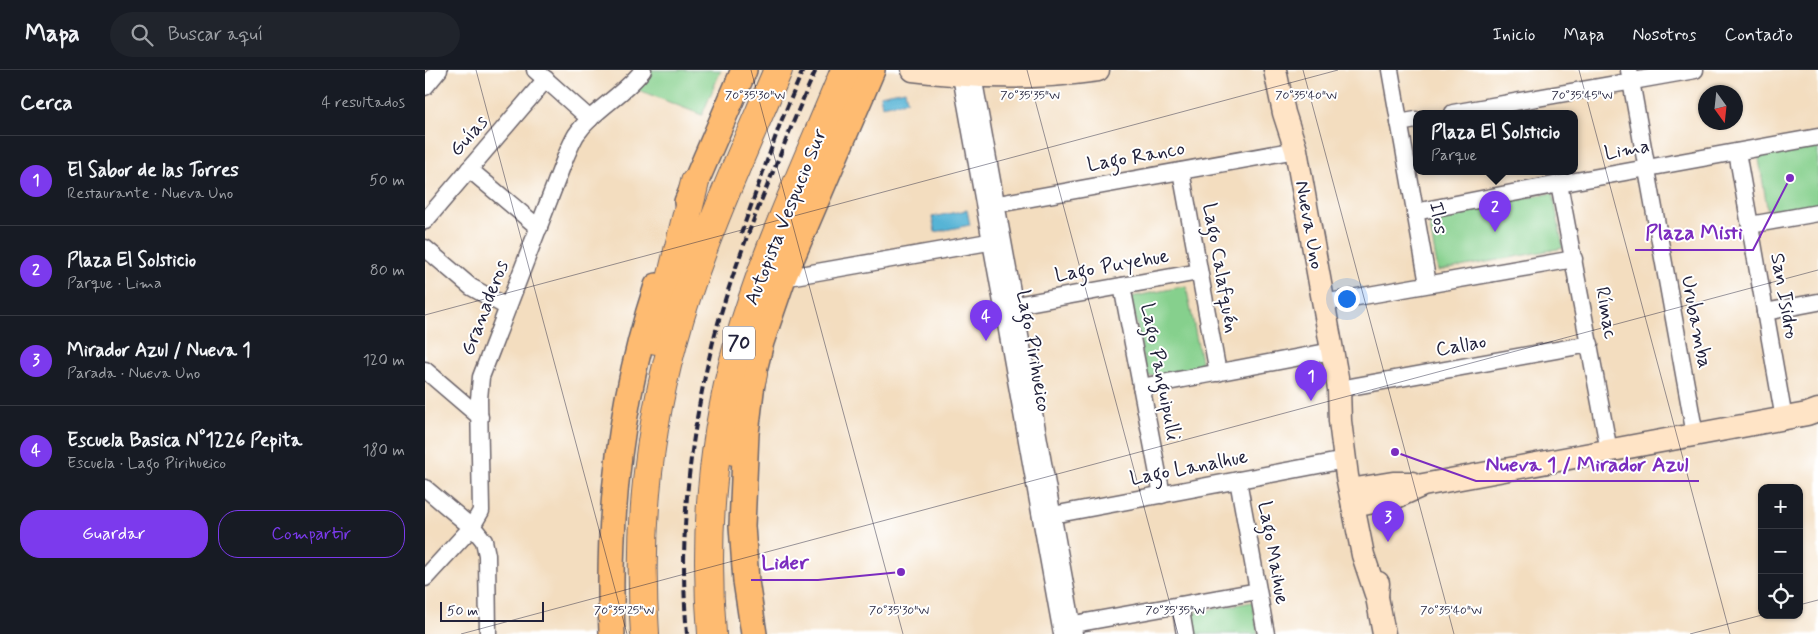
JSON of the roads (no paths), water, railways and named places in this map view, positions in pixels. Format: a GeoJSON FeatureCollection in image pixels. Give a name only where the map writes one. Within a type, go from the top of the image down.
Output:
{"type":"FeatureCollection","features":[{"type":"Feature","properties":{"kind":"highway"},"geometry":{"type":"LineString","coordinates":[[648,471],[663,382],[683,307],[717,215],[779,70]]}},
{"type":"Feature","properties":{"kind":"highway","name":"Autopista Vespucio Sur"},"geometry":{"type":"LineString","coordinates":[[712,634],[709,569],[710,515],[717,448],[731,375],[750,307],[781,223],[867,70]]}},
{"type":"Feature","properties":{"kind":"highway"},"geometry":{"type":"LineString","coordinates":[[645,634],[643,558],[648,471],[646,426],[649,380],[661,315],[695,182]]}},
{"type":"Feature","properties":{"kind":"highway"},"geometry":{"type":"LineString","coordinates":[[721,634],[730,480],[739,426],[753,374]]}},
{"type":"Feature","properties":{"kind":"main road"},"geometry":{"type":"LineString","coordinates":[[611,634],[610,574],[612,529],[619,458],[629,393],[654,293],[679,221],[744,70]]}},
{"type":"Feature","properties":{"kind":"main road"},"geometry":{"type":"LineString","coordinates":[[754,634],[746,581],[742,526],[745,441],[753,374],[761,342],[783,278],[867,70]]}},
{"type":"Feature","properties":{"kind":"street"},"geometry":{"type":"LineString","coordinates":[[425,87],[439,70]]}},
{"type":"Feature","properties":{"kind":"street","name":"Granaderos"},"geometry":{"type":"LineString","coordinates":[[425,578],[471,528],[479,516],[482,505],[481,377],[572,143],[576,135],[590,119],[623,92],[643,70]]}},
{"type":"Feature","properties":{"kind":"street"},"geometry":{"type":"LineString","coordinates":[[913,70],[967,76],[1060,76],[1098,70]]}},
{"type":"Feature","properties":{"kind":"street","name":"Nueva Uno"},"geometry":{"type":"LineString","coordinates":[[1275,70],[1284,113],[1296,150],[1339,389],[1340,421],[1345,460],[1359,497]]}},
{"type":"Feature","properties":{"kind":"street","name":"Nueva Uno"},"geometry":{"type":"LineString","coordinates":[[1290,70],[1296,115],[1296,150]]}},
{"type":"Feature","properties":{"kind":"street","name":"Ilos"},"geometry":{"type":"LineString","coordinates":[[1390,70],[1428,284]]}},
{"type":"Feature","properties":{"kind":"street"},"geometry":{"type":"LineString","coordinates":[[1467,110],[1630,76],[1695,70]]}},
{"type":"Feature","properties":{"kind":"street"},"geometry":{"type":"LineString","coordinates":[[540,75],[590,119]]}},
{"type":"Feature","properties":{"kind":"street","name":"Guías"},"geometry":{"type":"LineString","coordinates":[[425,221],[469,169],[540,75]]}},
{"type":"Feature","properties":{"kind":"street","name":"Lago Pirihueico"},"geometry":{"type":"LineString","coordinates":[[967,76],[1067,630]]}},
{"type":"Feature","properties":{"kind":"street","name":"Urubamba"},"geometry":{"type":"LineString","coordinates":[[1630,76],[1695,435]]}},
{"type":"Feature","properties":{"kind":"street"},"geometry":{"type":"LineString","coordinates":[[1399,123],[1413,121]]}},
{"type":"Feature","properties":{"kind":"street","name":"Lima"},"geometry":{"type":"LineString","coordinates":[[1415,212],[1818,137]]}},
{"type":"Feature","properties":{"kind":"street","name":"Lago Ranco"},"geometry":{"type":"LineString","coordinates":[[990,205],[1296,150]]}},
{"type":"Feature","properties":{"kind":"street","name":"San Isidro"},"geometry":{"type":"LineString","coordinates":[[1737,152],[1785,418]]}},
{"type":"Feature","properties":{"kind":"street"},"geometry":{"type":"LineString","coordinates":[[469,169],[539,228]]}},
{"type":"Feature","properties":{"kind":"street","name":"Lago Calafquén"},"geometry":{"type":"LineString","coordinates":[[1181,171],[1217,373]]}},
{"type":"Feature","properties":{"kind":"street","name":"Rímac"},"geometry":{"type":"LineString","coordinates":[[1559,184],[1609,451]]}},
{"type":"Feature","properties":{"kind":"street"},"geometry":{"type":"LineString","coordinates":[[1750,225],[1818,213]]}},
{"type":"Feature","properties":{"kind":"street"},"geometry":{"type":"LineString","coordinates":[[783,278],[997,240]]}},
{"type":"Feature","properties":{"kind":"street"},"geometry":{"type":"LineString","coordinates":[[427,255],[471,288],[507,308]]}},
{"type":"Feature","properties":{"kind":"street"},"geometry":{"type":"LineString","coordinates":[[1323,302],[1574,259]]}},
{"type":"Feature","properties":{"kind":"street","name":"Lago Puyehue"},"geometry":{"type":"LineString","coordinates":[[1009,306],[1199,272]]}},
{"type":"Feature","properties":{"kind":"street","name":"Lago Panguipulli"},"geometry":{"type":"LineString","coordinates":[[1122,286],[1162,495]]}},
{"type":"Feature","properties":{"kind":"street"},"geometry":{"type":"LineString","coordinates":[[1765,312],[1818,302]]}},
{"type":"Feature","properties":{"kind":"street","name":"Callao"},"geometry":{"type":"LineString","coordinates":[[1339,389],[1590,344]]}},
{"type":"Feature","properties":{"kind":"street"},"geometry":{"type":"LineString","coordinates":[[1141,387],[1332,351]]}},
{"type":"Feature","properties":{"kind":"street"},"geometry":{"type":"LineString","coordinates":[[425,370],[480,417]]}},
{"type":"Feature","properties":{"kind":"street","name":"Nueva Uno"},"geometry":{"type":"LineString","coordinates":[[1339,389],[1353,426],[1363,555],[1377,597],[1384,634]]}},
{"type":"Feature","properties":{"kind":"street"},"geometry":{"type":"LineString","coordinates":[[1359,497],[1393,483],[1423,485],[1814,413]]}},
{"type":"Feature","properties":{"kind":"street","name":"Lago Lanalhue"},"geometry":{"type":"LineString","coordinates":[[1047,516],[1345,460]]}},
{"type":"Feature","properties":{"kind":"street","name":"Lago Maihue"},"geometry":{"type":"LineString","coordinates":[[1239,480],[1266,634]]}},
{"type":"Feature","properties":{"kind":"street"},"geometry":{"type":"LineString","coordinates":[[425,488],[480,535],[487,548],[488,634]]}},
{"type":"Feature","properties":{"kind":"street"},"geometry":{"type":"LineString","coordinates":[[1067,630],[1180,605],[1258,591]]}},
{"type":"Feature","properties":{"kind":"street"},"geometry":{"type":"LineString","coordinates":[[1180,605],[1185,634]]}},
{"type":"Feature","properties":{"kind":"water"},"geometry":{"type":"Polygon","coordinates":[[[905,90],[907,101],[882,106],[880,95],[905,90]]]}},
{"type":"Feature","properties":{"kind":"water"},"geometry":{"type":"Polygon","coordinates":[[[967,210],[970,225],[935,232],[932,217],[967,210]]]}},
{"type":"Feature","properties":{"kind":"railway"},"geometry":{"type":"LineString","coordinates":[[741,234],[780,124],[803,70]]}},
{"type":"Feature","properties":{"kind":"railway"},"geometry":{"type":"LineString","coordinates":[[687,634],[684,559],[685,521],[693,445],[706,371],[721,312],[743,246],[816,70]]}},
{"type":"Feature","properties":{"kind":"place","name":"Plaza Misti"},"geometry":{"type":"Point","coordinates":[1790,178]}},
{"type":"Feature","properties":{"kind":"place","name":"Plaza El Solsticio"},"geometry":{"type":"Point","coordinates":[1495,232]}},
{"type":"Feature","properties":{"kind":"place","name":"Escuela Basica N°1226 Pepita"},"geometry":{"type":"Point","coordinates":[986,341]}},
{"type":"Feature","properties":{"kind":"place","name":"El Sabor de las Torres"},"geometry":{"type":"Point","coordinates":[1311,401]}},
{"type":"Feature","properties":{"kind":"place","name":"Nueva 1 / Mirador Azul"},"geometry":{"type":"Point","coordinates":[1395,452]}},
{"type":"Feature","properties":{"kind":"place","name":"Mirador Azul / Nueva 1"},"geometry":{"type":"Point","coordinates":[1388,542]}},
{"type":"Feature","properties":{"kind":"place","name":"Lider"},"geometry":{"type":"Point","coordinates":[901,572]}}]}
